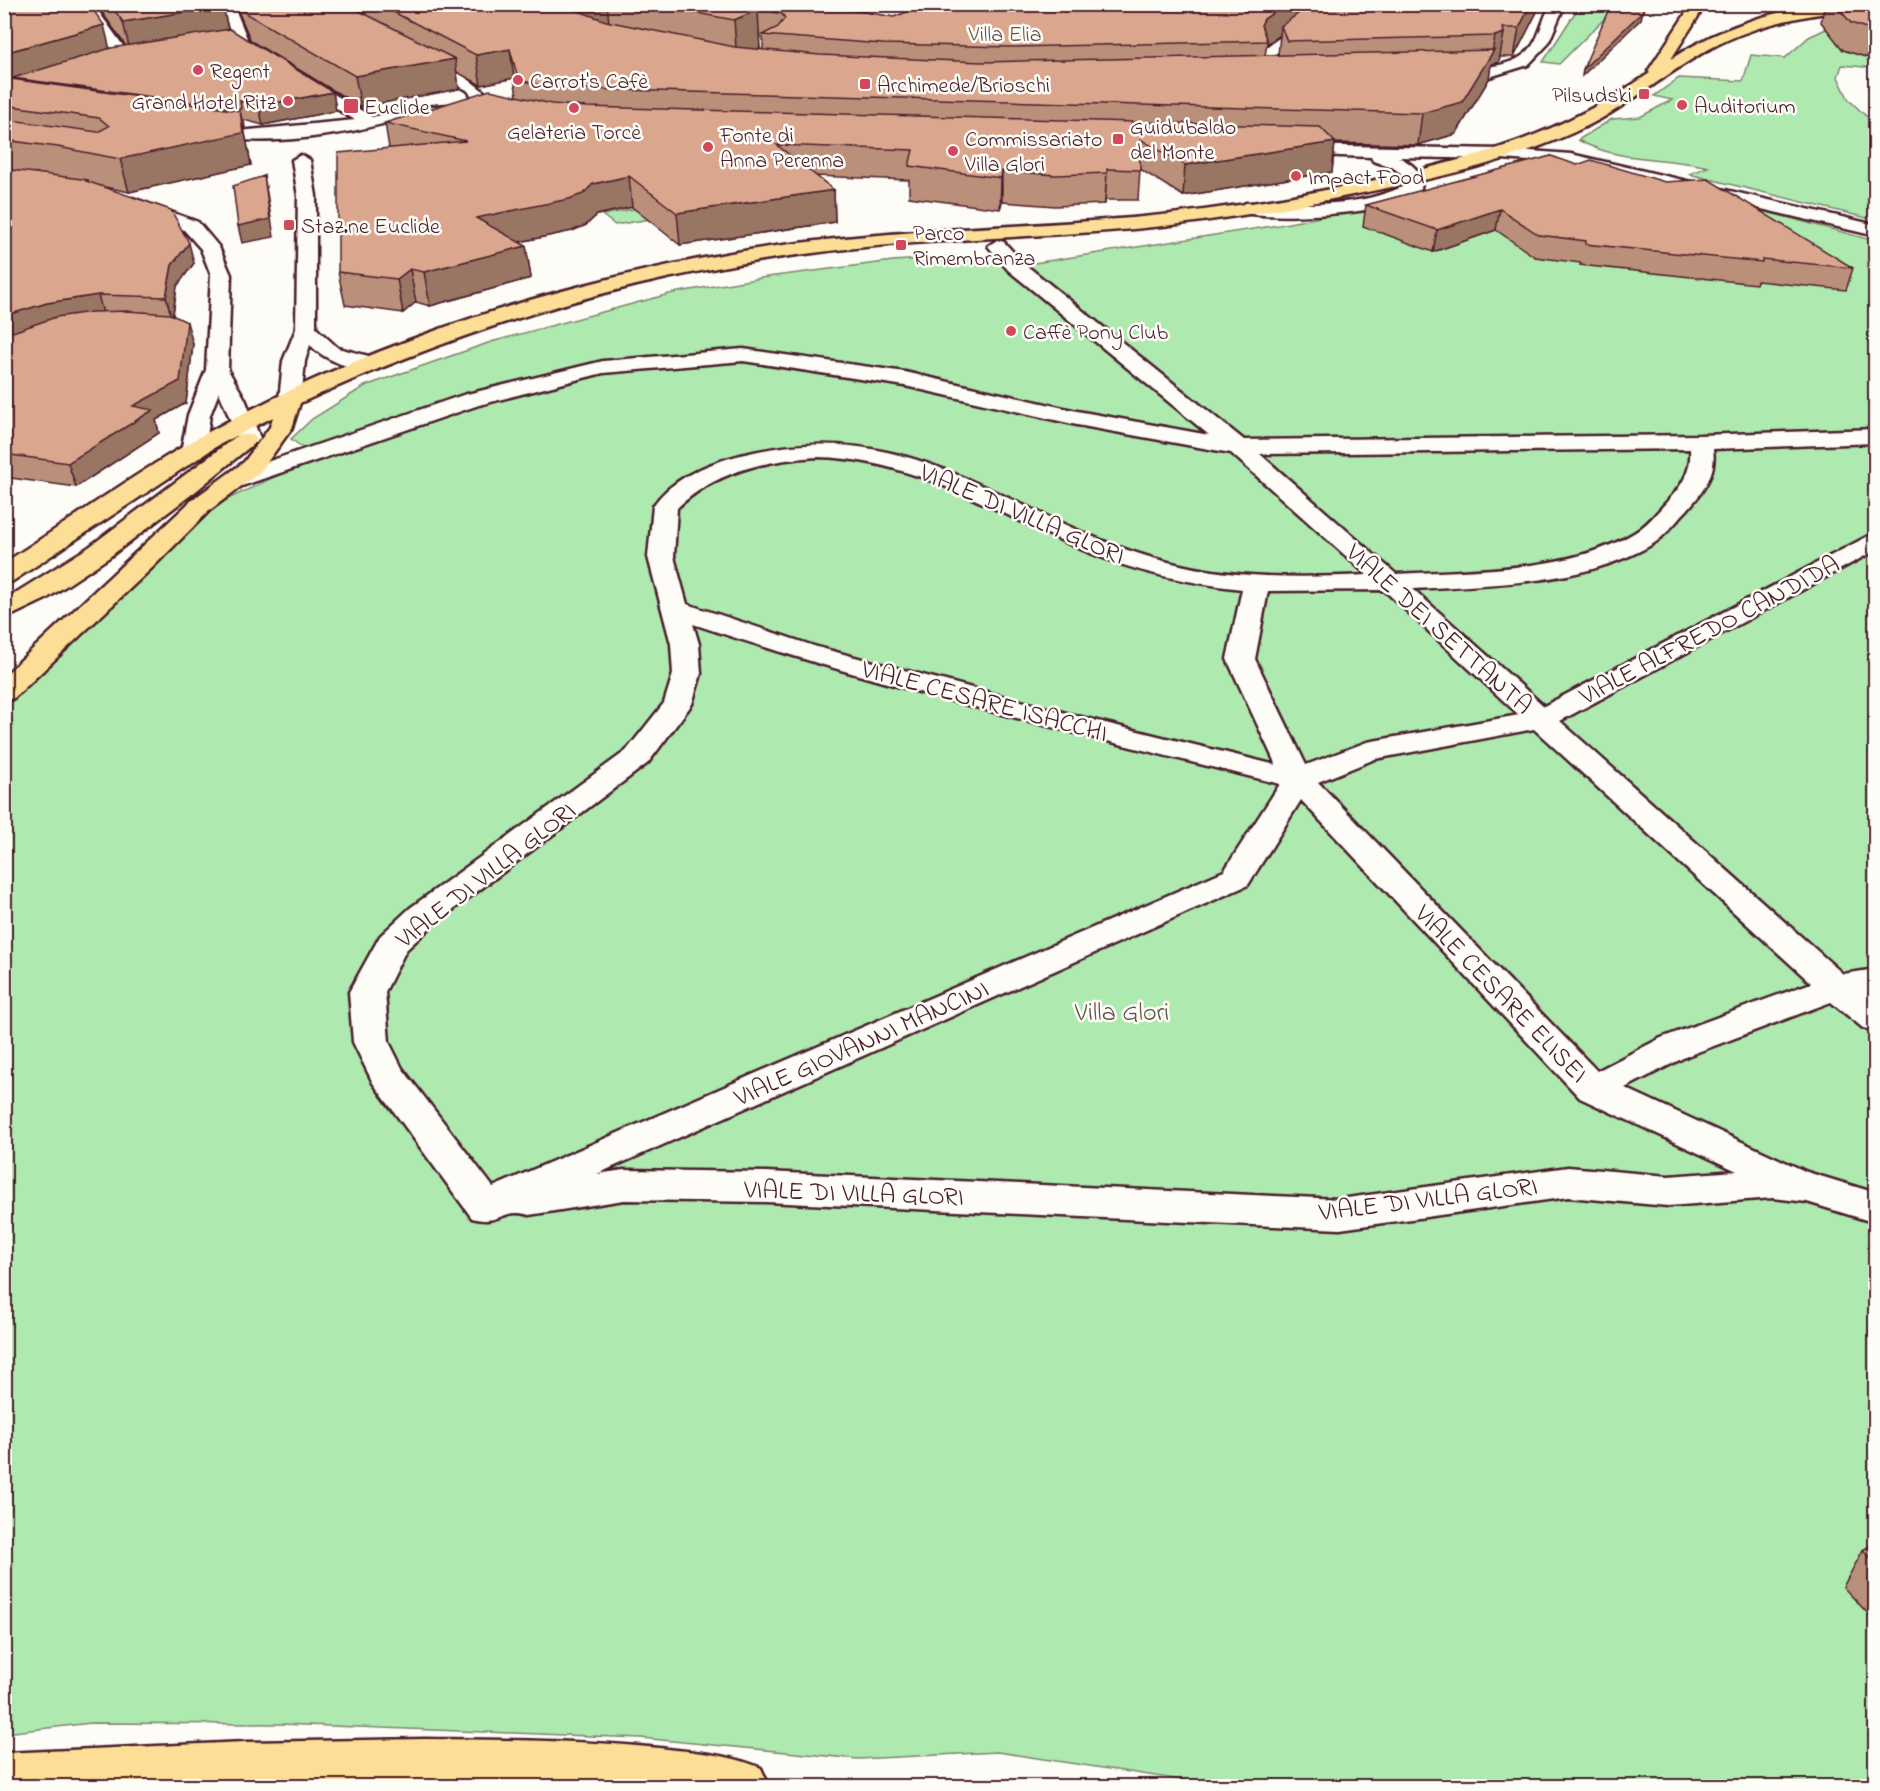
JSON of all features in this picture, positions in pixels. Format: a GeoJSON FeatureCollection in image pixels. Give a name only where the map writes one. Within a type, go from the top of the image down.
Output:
{"type":"FeatureCollection","features":[{"type":"Feature","properties":{"kind":"main road"},"geometry":{"type":"LineString","coordinates":[[1683,26],[1685,4]]}},
{"type":"Feature","properties":{"kind":"main road"},"geometry":{"type":"LineString","coordinates":[[1653,76],[1699,4]]}},
{"type":"Feature","properties":{"kind":"main road"},"geometry":{"type":"LineString","coordinates":[[1412,177],[1502,154],[1559,133],[1603,111],[1653,76],[1716,40],[1786,16],[1870,4]]}},
{"type":"Feature","properties":{"kind":"main road"},"geometry":{"type":"LineString","coordinates":[[4,611],[47,589],[173,497],[254,434],[290,401],[368,363],[470,326],[594,290],[741,257],[873,240],[1121,224],[1246,208]]}},
{"type":"Feature","properties":{"kind":"main road"},"geometry":{"type":"LineString","coordinates":[[4,575],[201,446],[254,434],[285,421],[290,401]]}},
{"type":"Feature","properties":{"kind":"main road"},"geometry":{"type":"LineString","coordinates":[[47,589],[91,577],[237,480],[254,434]]}},
{"type":"Feature","properties":{"kind":"main road"},"geometry":{"type":"LineString","coordinates":[[4,692],[201,505]]}},
{"type":"Feature","properties":{"kind":"main road"},"geometry":{"type":"LineString","coordinates":[[41,551],[38,565],[47,589],[69,616],[69,632]]}},
{"type":"Feature","properties":{"kind":"main road"},"geometry":{"type":"LineString","coordinates":[[4,1779],[208,1768],[426,1764],[601,1768],[687,1777],[743,1786]]}},
{"type":"Feature","properties":{"kind":"street"},"geometry":{"type":"LineString","coordinates":[[86,4],[124,58]]}},
{"type":"Feature","properties":{"kind":"street"},"geometry":{"type":"LineString","coordinates":[[226,4],[234,40],[360,123]]}},
{"type":"Feature","properties":{"kind":"street"},"geometry":{"type":"LineString","coordinates":[[238,136],[298,133],[442,110],[501,113],[472,87],[363,31],[357,20],[372,4]]}},
{"type":"Feature","properties":{"kind":"street"},"geometry":{"type":"LineString","coordinates":[[1256,79],[1284,78],[1269,64],[1267,53],[1338,4]]}},
{"type":"Feature","properties":{"kind":"street"},"geometry":{"type":"LineString","coordinates":[[1433,75],[1490,72],[1522,64],[1540,45],[1558,4]]}},
{"type":"Feature","properties":{"kind":"street"},"geometry":{"type":"LineString","coordinates":[[182,127],[238,136],[287,154],[360,123]]}},
{"type":"Feature","properties":{"kind":"street"},"geometry":{"type":"LineString","coordinates":[[1559,133],[1574,146],[1630,171]]}},
{"type":"Feature","properties":{"kind":"street"},"geometry":{"type":"LineString","coordinates":[[1273,149],[1502,154],[1571,159],[1630,171],[1875,231]]}},
{"type":"Feature","properties":{"kind":"street"},"geometry":{"type":"LineString","coordinates":[[1246,208],[1326,208],[1366,203],[1412,189],[1412,177],[1407,169],[1396,162],[1344,152]]}},
{"type":"Feature","properties":{"kind":"street"},"geometry":{"type":"LineString","coordinates":[[287,154],[307,195],[306,329],[292,368],[290,401]]}},
{"type":"Feature","properties":{"kind":"street"},"geometry":{"type":"LineString","coordinates":[[1453,166],[1545,163],[1630,171]]}},
{"type":"Feature","properties":{"kind":"street"},"geometry":{"type":"LineString","coordinates":[[116,198],[176,218],[195,228],[204,238],[220,268],[210,333],[217,370],[254,434]]}},
{"type":"Feature","properties":{"kind":"street","name":"VIALE DEI SETTANTA"},"geometry":{"type":"LineString","coordinates":[[997,246],[1015,266],[1238,447],[1542,719],[1836,987],[1875,1018]]}},
{"type":"Feature","properties":{"kind":"street"},"geometry":{"type":"LineString","coordinates":[[306,329],[330,353],[368,363]]}},
{"type":"Feature","properties":{"kind":"street"},"geometry":{"type":"LineString","coordinates":[[237,480],[310,453],[471,400],[603,367],[742,355],[905,379],[1077,418],[1238,447],[1700,442],[1875,436]]}},
{"type":"Feature","properties":{"kind":"street"},"geometry":{"type":"LineString","coordinates":[[201,446],[199,415],[217,370]]}},
{"type":"Feature","properties":{"kind":"street","name":"VIALE DI VILLA GLORI"},"geometry":{"type":"LineString","coordinates":[[1700,442],[1705,461],[1691,492],[1645,537],[1614,552],[1526,574],[1352,585],[1257,582],[1162,571],[1091,546],[945,476],[892,459],[834,450],[784,453],[728,467],[692,483],[664,506],[661,557],[685,645],[687,674],[678,704],[637,757],[423,916],[392,944],[367,992],[371,1042],[386,1074],[486,1207],[624,1185],[754,1186],[1340,1214],[1568,1182],[1668,1191],[1773,1183],[1807,1187],[1875,1208]]}},
{"type":"Feature","properties":{"kind":"street","name":"VIALE ALFREDO CANDIDA"},"geometry":{"type":"LineString","coordinates":[[1298,778],[1367,751],[1542,719],[1875,539]]}},
{"type":"Feature","properties":{"kind":"street","name":"VIALE CESARE ELISEI"},"geometry":{"type":"LineString","coordinates":[[1257,582],[1240,659],[1298,778],[1593,1089],[1807,1187]]}},
{"type":"Feature","properties":{"kind":"street","name":"VIALE CESARE ISACCHI"},"geometry":{"type":"LineString","coordinates":[[675,609],[807,653],[1077,725],[1298,778]]}},
{"type":"Feature","properties":{"kind":"street","name":"VIALE GIOVANNI MANCINI"},"geometry":{"type":"LineString","coordinates":[[486,1207],[1236,878],[1298,778]]}},
{"type":"Feature","properties":{"kind":"street"},"geometry":{"type":"LineString","coordinates":[[1593,1089],[1674,1047],[1836,987],[1875,980]]}},
{"type":"Feature","properties":{"kind":"green space"},"geometry":{"type":"Polygon","coordinates":[[[1580,5],[1612,5],[1608,15],[1559,64],[1543,62],[1580,5]]]}},
{"type":"Feature","properties":{"kind":"green space"},"geometry":{"type":"Polygon","coordinates":[[[1832,26],[1843,50],[1875,60],[1875,68],[1842,65],[1838,77],[1849,100],[1866,116],[1875,115],[1875,220],[1689,174],[1708,167],[1626,156],[1578,140],[1612,119],[1640,117],[1672,100],[1654,96],[1679,78],[1743,81],[1751,55],[1785,58],[1809,37],[1832,26]]]}},
{"type":"Feature","properties":{"kind":"green space","name":"Villa Glori"},"geometry":{"type":"Polygon","coordinates":[[[1463,189],[1711,197],[1875,241],[1875,1786],[1221,1786],[998,1752],[858,1759],[641,1738],[280,1724],[91,1723],[5,1733],[5,701],[59,652],[169,538],[228,499],[308,461],[310,453],[291,439],[312,419],[365,386],[491,342],[673,293],[767,277],[893,261],[963,256],[1015,266],[1279,225],[1463,189]]]}},
{"type":"Feature","properties":{"kind":"green space"},"geometry":{"type":"Polygon","coordinates":[[[666,203],[680,214],[615,225],[602,215],[666,203]]]}},
{"type":"Feature","properties":{"kind":"building"},"geometry":{"type":"Polygon","coordinates":[[[4,4],[89,4],[104,25],[4,53],[4,4]]]}},
{"type":"Feature","properties":{"kind":"building"},"geometry":{"type":"Polygon","coordinates":[[[110,4],[222,4],[223,6],[123,22],[110,4]]]}},
{"type":"Feature","properties":{"kind":"building"},"geometry":{"type":"Polygon","coordinates":[[[241,4],[350,4],[351,7],[455,59],[355,76],[245,13],[241,4]]]}},
{"type":"Feature","properties":{"kind":"building"},"geometry":{"type":"Polygon","coordinates":[[[378,4],[559,4],[606,21],[735,47],[820,55],[981,62],[1494,50],[1462,102],[1422,113],[552,88],[515,79],[518,78],[510,49],[476,55],[378,4]]]}},
{"type":"Feature","properties":{"kind":"building"},"geometry":{"type":"Polygon","coordinates":[[[648,4],[732,4],[758,10],[734,20],[648,4]]]}},
{"type":"Feature","properties":{"kind":"building","name":"Villa Elia"},"geometry":{"type":"Polygon","coordinates":[[[737,4],[816,4],[894,17],[927,4],[1286,4],[1264,19],[1261,25],[1267,41],[1012,47],[883,44],[762,35],[778,27],[785,18],[782,14],[737,4]]]}},
{"type":"Feature","properties":{"kind":"building"},"geometry":{"type":"Polygon","coordinates":[[[1312,4],[1531,4],[1519,28],[1503,28],[1504,33],[1495,36],[1287,41],[1281,26],[1312,4]]]}},
{"type":"Feature","properties":{"kind":"building"},"geometry":{"type":"Polygon","coordinates":[[[1611,4],[1645,4],[1642,12],[1583,69],[1611,4]]]}},
{"type":"Feature","properties":{"kind":"building"},"geometry":{"type":"Polygon","coordinates":[[[1835,4],[1875,4],[1875,31],[1851,23],[1835,4]]]}},
{"type":"Feature","properties":{"kind":"building"},"geometry":{"type":"Polygon","coordinates":[[[230,29],[333,92],[259,106],[240,101],[241,109],[13,78],[111,48],[230,29]]]}},
{"type":"Feature","properties":{"kind":"building"},"geometry":{"type":"Polygon","coordinates":[[[4,78],[240,111],[243,133],[120,159],[58,147],[4,140],[4,119],[98,132],[109,126],[99,118],[4,105],[4,78]]]}},
{"type":"Feature","properties":{"kind":"building"},"geometry":{"type":"Polygon","coordinates":[[[490,90],[552,104],[587,107],[1320,127],[1335,142],[1185,165],[1140,139],[1140,170],[1107,169],[1107,173],[1056,175],[1002,171],[1001,178],[909,166],[913,150],[777,145],[834,190],[677,213],[629,176],[593,184],[583,194],[569,199],[476,218],[526,246],[424,272],[410,269],[397,279],[338,272],[338,153],[466,141],[385,123],[490,90]]]}},
{"type":"Feature","properties":{"kind":"building"},"geometry":{"type":"Polygon","coordinates":[[[1551,156],[1577,165],[1591,160],[1665,182],[1708,179],[1853,268],[1762,259],[1762,262],[1585,244],[1586,241],[1539,235],[1500,209],[1437,230],[1366,205],[1551,156]]]}},
{"type":"Feature","properties":{"kind":"building"},"geometry":{"type":"Polygon","coordinates":[[[4,169],[89,180],[86,181],[171,210],[189,243],[172,265],[166,297],[98,295],[47,303],[4,316],[4,169]]]}},
{"type":"Feature","properties":{"kind":"building"},"geometry":{"type":"Polygon","coordinates":[[[264,176],[270,219],[238,226],[233,186],[264,176]]]}},
{"type":"Feature","properties":{"kind":"building"},"geometry":{"type":"Polygon","coordinates":[[[128,311],[170,314],[187,322],[180,381],[133,406],[153,410],[68,463],[4,454],[4,335],[56,317],[92,312],[128,311]]]}},
{"type":"Feature","properties":{"kind":"building"},"geometry":{"type":"Polygon","coordinates":[[[1875,1543],[1875,1562],[1863,1550],[1875,1543]]]}},
{"type":"Feature","properties":{"kind":"place","name":"Regent"},"geometry":{"type":"Point","coordinates":[198,70]}},
{"type":"Feature","properties":{"kind":"place","name":"Carrot's Cafè"},"geometry":{"type":"Point","coordinates":[518,80]}},
{"type":"Feature","properties":{"kind":"place","name":"Archimede/Brioschi"},"geometry":{"type":"Point","coordinates":[865,84]}},
{"type":"Feature","properties":{"kind":"place","name":"Pilsudski"},"geometry":{"type":"Point","coordinates":[1644,94]}},
{"type":"Feature","properties":{"kind":"place","name":"Grand Hotel Ritz"},"geometry":{"type":"Point","coordinates":[288,101]}},
{"type":"Feature","properties":{"kind":"place","name":"Auditorium"},"geometry":{"type":"Point","coordinates":[1682,105]}},
{"type":"Feature","properties":{"kind":"place","name":"Euclide"},"geometry":{"type":"Point","coordinates":[351,106]}},
{"type":"Feature","properties":{"kind":"place","name":"Gelateria Torcè"},"geometry":{"type":"Point","coordinates":[574,108]}},
{"type":"Feature","properties":{"kind":"place","name":"Guidubaldo del Monte"},"geometry":{"type":"Point","coordinates":[1118,139]}},
{"type":"Feature","properties":{"kind":"place","name":"Fonte di Anna Perenna"},"geometry":{"type":"Point","coordinates":[708,147]}},
{"type":"Feature","properties":{"kind":"place","name":"Commissariato Villa Glori"},"geometry":{"type":"Point","coordinates":[953,151]}},
{"type":"Feature","properties":{"kind":"place","name":"Impact Food"},"geometry":{"type":"Point","coordinates":[1296,176]}},
{"type":"Feature","properties":{"kind":"place","name":"Staz.ne Euclide"},"geometry":{"type":"Point","coordinates":[289,225]}},
{"type":"Feature","properties":{"kind":"place","name":"Parco Rimembranza"},"geometry":{"type":"Point","coordinates":[901,245]}},
{"type":"Feature","properties":{"kind":"place","name":"Caffè Pony Club"},"geometry":{"type":"Point","coordinates":[1011,331]}}]}
